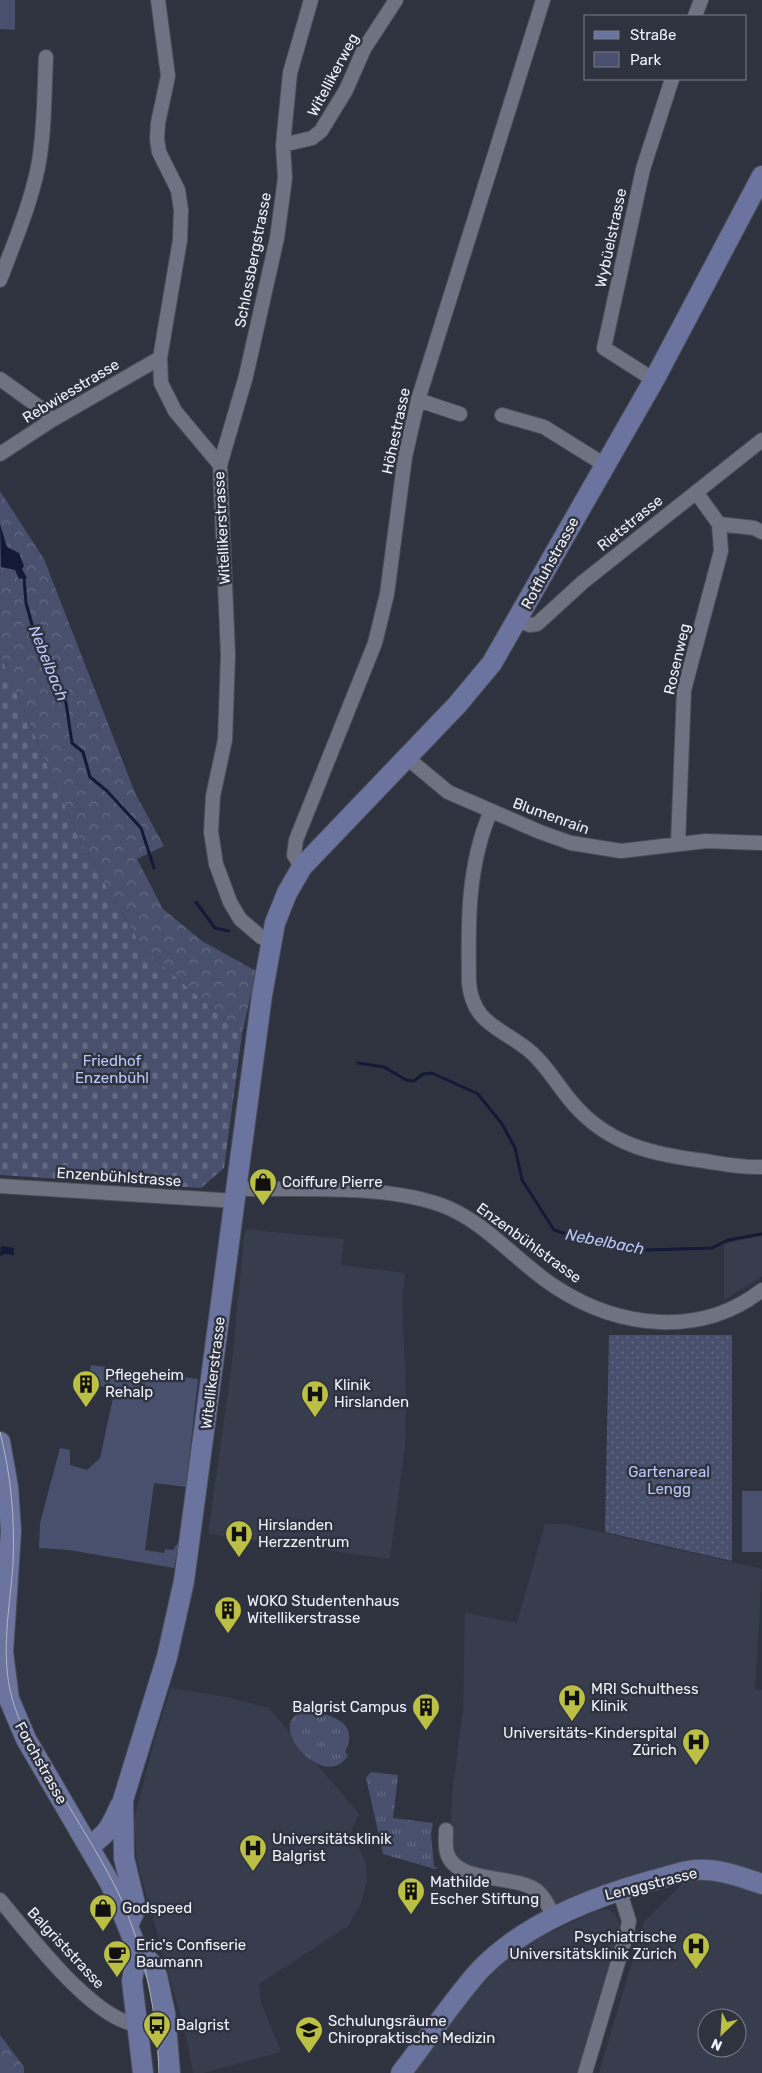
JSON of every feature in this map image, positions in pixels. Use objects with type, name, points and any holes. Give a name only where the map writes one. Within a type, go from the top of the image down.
[{"type":"main road","name":"Rotfluhstrasse","points":[[280,909],[302,868],[478,681],[518,620],[654,380],[762,176]]},
{"type":"main road","name":"Witellikerstrasse","points":[[93,1852],[110,1828],[123,1800],[167,1657],[184,1581],[270,940],[280,909]]},
{"type":"main road","name":"Forchstrasse","points":[[0,1442],[8,1487],[11,1531],[3,1644],[3,1682],[22,1731],[93,1852],[128,1923],[137,1949],[151,1964],[158,1979],[166,2019],[170,2073]]},
{"type":"main road","name":"Witellikerstrasse","points":[[123,1800],[125,1867],[136,1908],[128,1923]]},
{"type":"main road","points":[[93,1852],[123,1840]]},
{"type":"main road","name":"Lenggstrasse","points":[[401,2073],[460,1993],[482,1969],[518,1940],[555,1918],[619,1890],[695,1870],[730,1874],[762,1884]]},
{"type":"main road","name":"Forchstrasse","points":[[137,1949],[132,1981],[139,2025],[143,2073]]},
{"type":"street","name":"Witellikerstrasse","points":[[158,0],[168,76],[158,123],[157,138],[159,152],[178,190],[181,210],[180,240],[160,358],[161,383],[175,411],[220,465],[228,655],[225,740],[213,796],[211,832],[216,864],[230,902],[240,919],[261,937],[270,940]]},
{"type":"street","name":"Schlossbergstrasse","points":[[220,465],[246,376],[277,238],[285,178],[283,145],[290,73],[311,0]]},
{"type":"street","name":"Witellikerweg","points":[[283,145],[312,138],[321,131],[346,90],[364,49],[396,0]]},
{"type":"street","name":"Höhestrasse","points":[[302,868],[294,855],[296,840],[375,642],[387,594],[405,457],[418,400],[543,0]]},
{"type":"street","points":[[694,15],[700,0]]},
{"type":"street","points":[[0,280],[20,226],[38,167],[43,125],[46,57]]},
{"type":"street","name":"Wybüelstrasse","points":[[654,380],[604,348],[643,170],[672,80]]},
{"type":"street","name":"Rebwiesstrasse","points":[[0,454],[52,420],[160,358]]},
{"type":"street","points":[[0,379],[39,407],[52,420]]},
{"type":"street","points":[[418,400],[460,414]]},
{"type":"street","points":[[502,415],[544,427],[605,465]]},
{"type":"street","name":"Rietstrasse","points":[[518,620],[530,625],[537,624],[583,582],[762,440]]},
{"type":"street","name":"Rosenweg","points":[[678,844],[684,690],[722,551],[719,524],[696,492]]},
{"type":"street","points":[[719,524],[754,528],[762,532]]},
{"type":"street","name":"Blumenrain","points":[[406,757],[442,788],[548,835],[586,847],[628,851],[706,841],[762,843]]},
{"type":"street","points":[[491,811],[480,841],[469,904],[469,983],[470,996],[477,1011],[491,1026],[532,1053],[578,1109],[598,1128],[621,1142],[662,1155],[762,1167]]},
{"type":"street","name":"Enzenbühlstrasse","points":[[0,1186],[237,1195],[372,1192],[415,1198],[439,1204],[470,1219],[556,1288],[592,1307],[632,1320],[668,1323],[696,1319],[747,1302],[762,1290]]},
{"type":"street","points":[[446,1830],[447,1853],[454,1865],[468,1873],[531,1887],[541,1894],[555,1918]]},
{"type":"street","points":[[585,2073],[627,1932],[629,1921],[619,1890]]},
{"type":"street","name":"Balgriststrasse","points":[[0,1900],[71,1981],[92,2001],[116,2018],[139,2025]]},
{"type":"shaded area","points":[[0,524],[7,547],[19,553],[24,566],[22,569],[27,578],[19,579],[15,570],[1,567]]},
{"type":"shaded area","name":"Klinik Hirslanden","points":[[245,1229],[344,1239],[341,1265],[405,1273],[402,1303],[406,1391],[405,1445],[390,1559],[208,1534],[231,1371]]},
{"type":"shaded area","points":[[762,1235],[762,1276],[724,1300],[724,1246]]},
{"type":"shaded area","points":[[1,1246],[14,1248],[14,1255],[5,1254],[0,1256]]},
{"type":"shaded area","points":[[545,1524],[565,1524],[762,1569],[755,1690],[762,1690],[762,1876],[732,1868],[554,1910],[545,1893],[464,1866],[456,1859],[450,1844],[452,1795],[463,1710],[465,1613],[517,1623]]},
{"type":"shaded area","name":"Universitätsklinik Balgrist","points":[[171,1688],[226,1697],[269,1708],[359,1814],[351,1831],[366,1863],[367,1881],[361,1903],[348,1926],[259,1984],[261,2002],[281,2052],[203,2073],[193,2073],[186,2036],[137,1861],[134,1820],[154,1742]]},
{"type":"shaded area","name":"Psychiatrische Universitätsklinik Zürich","points":[[709,1878],[762,1893],[762,2073],[599,2073],[644,1922],[686,1880]]},
{"type":"shaded area","points":[[608,1909],[615,1914],[620,1925],[577,2073],[413,2073],[467,2001],[501,1965],[535,1940],[598,1910]]},
{"type":"green space","points":[[0,0],[15,0],[15,30],[0,29]]},
{"type":"green space","points":[[0,491],[44,559],[135,793],[164,846],[137,859],[163,909],[202,941],[256,971],[242,1034],[143,949],[80,841],[0,655]]},
{"type":"green space","name":"Friedhof Enzenbühl","points":[[0,655],[80,841],[143,949],[242,1034],[224,1168],[201,1188],[0,1175]]},
{"type":"green space","name":"Gartenareal Lengg","points":[[609,1335],[732,1335],[732,1561],[605,1532]]},
{"type":"green space","points":[[91,1365],[198,1379],[186,1487],[154,1483],[145,1550],[164,1553],[165,1549],[173,1550],[179,1541],[174,1568],[69,1550],[39,1548],[40,1523],[60,1448],[70,1450],[70,1465],[87,1470],[100,1458],[115,1389],[88,1384]]},
{"type":"green space","points":[[742,1491],[762,1491],[762,1552],[742,1552]]},
{"type":"green space","points":[[306,1711],[332,1717],[345,1726],[349,1733],[349,1741],[345,1752],[348,1755],[338,1765],[326,1766],[313,1761],[301,1751],[293,1739],[290,1727],[293,1717]]},
{"type":"green space","points":[[371,1772],[398,1775],[393,1818],[433,1823],[431,1833],[434,1867],[438,1867],[435,1869],[383,1854],[366,1778]]},
{"type":"green space","points":[[0,2035],[24,2067],[24,2073],[0,2073]]},
{"type":"waterway","name":"Nebelbach","points":[[24,578],[26,603],[34,632],[66,703],[72,743],[83,752],[90,777],[107,791],[141,828],[154,868]]},
{"type":"waterway","name":"Nebelbach","points":[[196,902],[215,928],[229,931]]},
{"type":"waterway","name":"Nebelbach","points":[[358,1063],[384,1067],[406,1080],[414,1081],[423,1074],[432,1073],[478,1094],[502,1124],[515,1148],[522,1180],[554,1230],[586,1240],[646,1250],[712,1248],[728,1240],[762,1234]]},
{"type":"tram line","points":[[0,1432],[7,1464],[13,1514],[13,1563],[6,1648],[8,1681],[12,1698],[30,1741],[117,1890],[135,1934],[152,2002],[159,2073]]},
{"type":"place","name":"Coiffure Pierre","points":[[263,1206]]},
{"type":"place","name":"Pflegeheim Rehalp","points":[[86,1408]]},
{"type":"place","name":"Klinik Hirslanden","points":[[315,1418]]},
{"type":"place","name":"Hirslanden Herzzentrum","points":[[239,1558]]},
{"type":"place","name":"WOKO Studentenhaus Witellikerstrasse","points":[[228,1634]]},
{"type":"place","name":"MRI Schulthess Klinik","points":[[572,1722]]},
{"type":"place","name":"Balgrist Campus","points":[[426,1731]]},
{"type":"place","name":"Universitäts-Kinderspital Zürich","points":[[696,1766]]},
{"type":"place","name":"Universitätsklinik Balgrist","points":[[253,1872]]},
{"type":"place","name":"Mathilde Escher Stiftung","points":[[411,1915]]},
{"type":"place","name":"Godspeed","points":[[103,1932]]},
{"type":"place","name":"Psychiatrische Universitätsklinik Zürich","points":[[696,1970]]},
{"type":"place","name":"Eric's Confiserie Baumann","points":[[117,1978]]},
{"type":"place","name":"Balgrist","points":[[157,2049]]},
{"type":"place","name":"Schulungsräume Chiropraktische Medizin","points":[[309,2054]]}]
